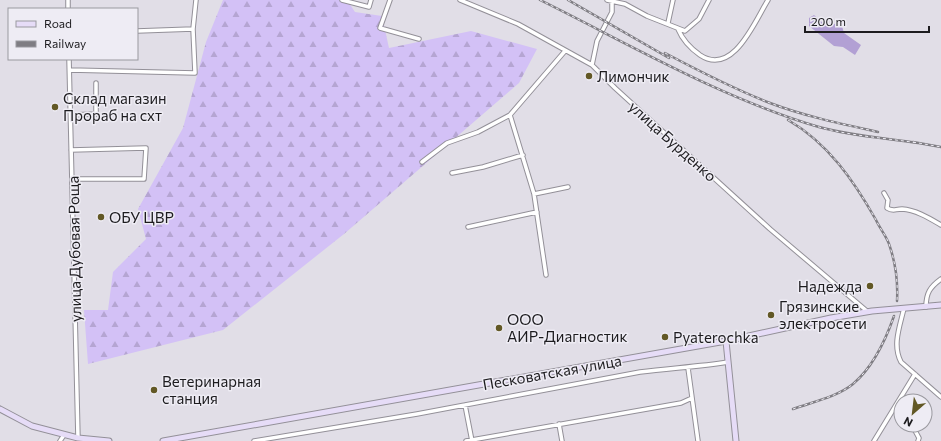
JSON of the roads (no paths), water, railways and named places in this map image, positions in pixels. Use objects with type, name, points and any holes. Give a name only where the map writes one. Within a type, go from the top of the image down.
[{"type":"main road","name":"Песковатская улица","points":[[163,441],[726,341],[868,312],[941,305]]},
{"type":"main road","points":[[726,341],[736,441]]},
{"type":"main road","points":[[0,409],[32,426],[78,438],[109,441]]},
{"type":"street","points":[[70,70],[195,73],[193,29],[196,0]]},
{"type":"street","points":[[342,0],[369,7],[371,0]]},
{"type":"street","points":[[390,0],[380,28],[419,40]]},
{"type":"street","name":"улица Бурденко","points":[[460,0],[518,24],[592,65],[615,88],[770,230],[868,312]]},
{"type":"street","points":[[607,0],[625,4],[648,16],[668,23],[678,29],[685,30],[699,19],[709,0]]},
{"type":"street","points":[[668,23],[673,0]]},
{"type":"street","points":[[678,29],[682,39],[702,56],[711,60],[721,58],[732,54],[741,46],[768,0]]},
{"type":"street","points":[[592,65],[597,41],[612,12],[612,1]]},
{"type":"street","points":[[138,31],[193,29]]},
{"type":"street","points":[[422,162],[447,143],[478,132],[510,115],[565,51]]},
{"type":"street","name":"улица Дубовая Роща","points":[[69,60],[78,438]]},
{"type":"street","points":[[71,116],[96,114],[96,83]]},
{"type":"street","points":[[510,115],[534,194],[546,275]]},
{"type":"street","points":[[71,150],[146,148],[144,180],[72,179]]},
{"type":"street","points":[[452,173],[483,167],[523,155]]},
{"type":"street","points":[[534,194],[568,187]]},
{"type":"street","points":[[884,193],[888,200],[886,208],[891,211],[902,209],[923,215],[941,225]]},
{"type":"street","points":[[468,227],[537,212]]},
{"type":"street","points":[[926,307],[926,298],[930,288],[941,279]]},
{"type":"street","points":[[904,308],[896,348],[901,362],[941,397]]},
{"type":"street","points":[[254,441],[268,440],[465,405],[640,372],[672,367],[688,368],[728,362]]},
{"type":"street","points":[[688,368],[698,441]]},
{"type":"street","points":[[903,393],[915,374]]},
{"type":"street","points":[[466,441],[681,403],[692,398]]},
{"type":"street","points":[[465,405],[472,440]]},
{"type":"street","points":[[874,441],[893,409]]},
{"type":"street","points":[[559,424],[562,441]]},
{"type":"street","points":[[60,441],[64,435]]},
{"type":"railway","points":[[540,0],[677,70],[783,115],[843,133],[918,143]]},
{"type":"railway","points":[[568,0],[669,58]]},
{"type":"railway","points":[[665,53],[730,86],[783,108],[837,123],[878,132]]},
{"type":"railway","points":[[788,120],[802,129],[828,151],[849,177],[868,205],[886,237],[894,260],[897,301]]},
{"type":"railway","points":[[913,142],[941,147]]},
{"type":"railway","points":[[793,409],[832,396],[847,389],[853,384],[866,370],[878,353],[894,316]]},
{"type":"place","name":"Лимончик","points":[[589,76]]},
{"type":"place","name":"Склад магазин Прораб на схт","points":[[55,107]]},
{"type":"place","name":"ОБУ ЦВР","points":[[101,217]]},
{"type":"place","name":"Надежда","points":[[870,286]]},
{"type":"place","name":"Грязинские электросети","points":[[771,315]]},
{"type":"place","name":"ООО АИР-Диагностик","points":[[499,328]]},
{"type":"place","name":"Pyaterochka","points":[[665,337]]},
{"type":"place","name":"Ветеринарная станция","points":[[154,390]]}]
